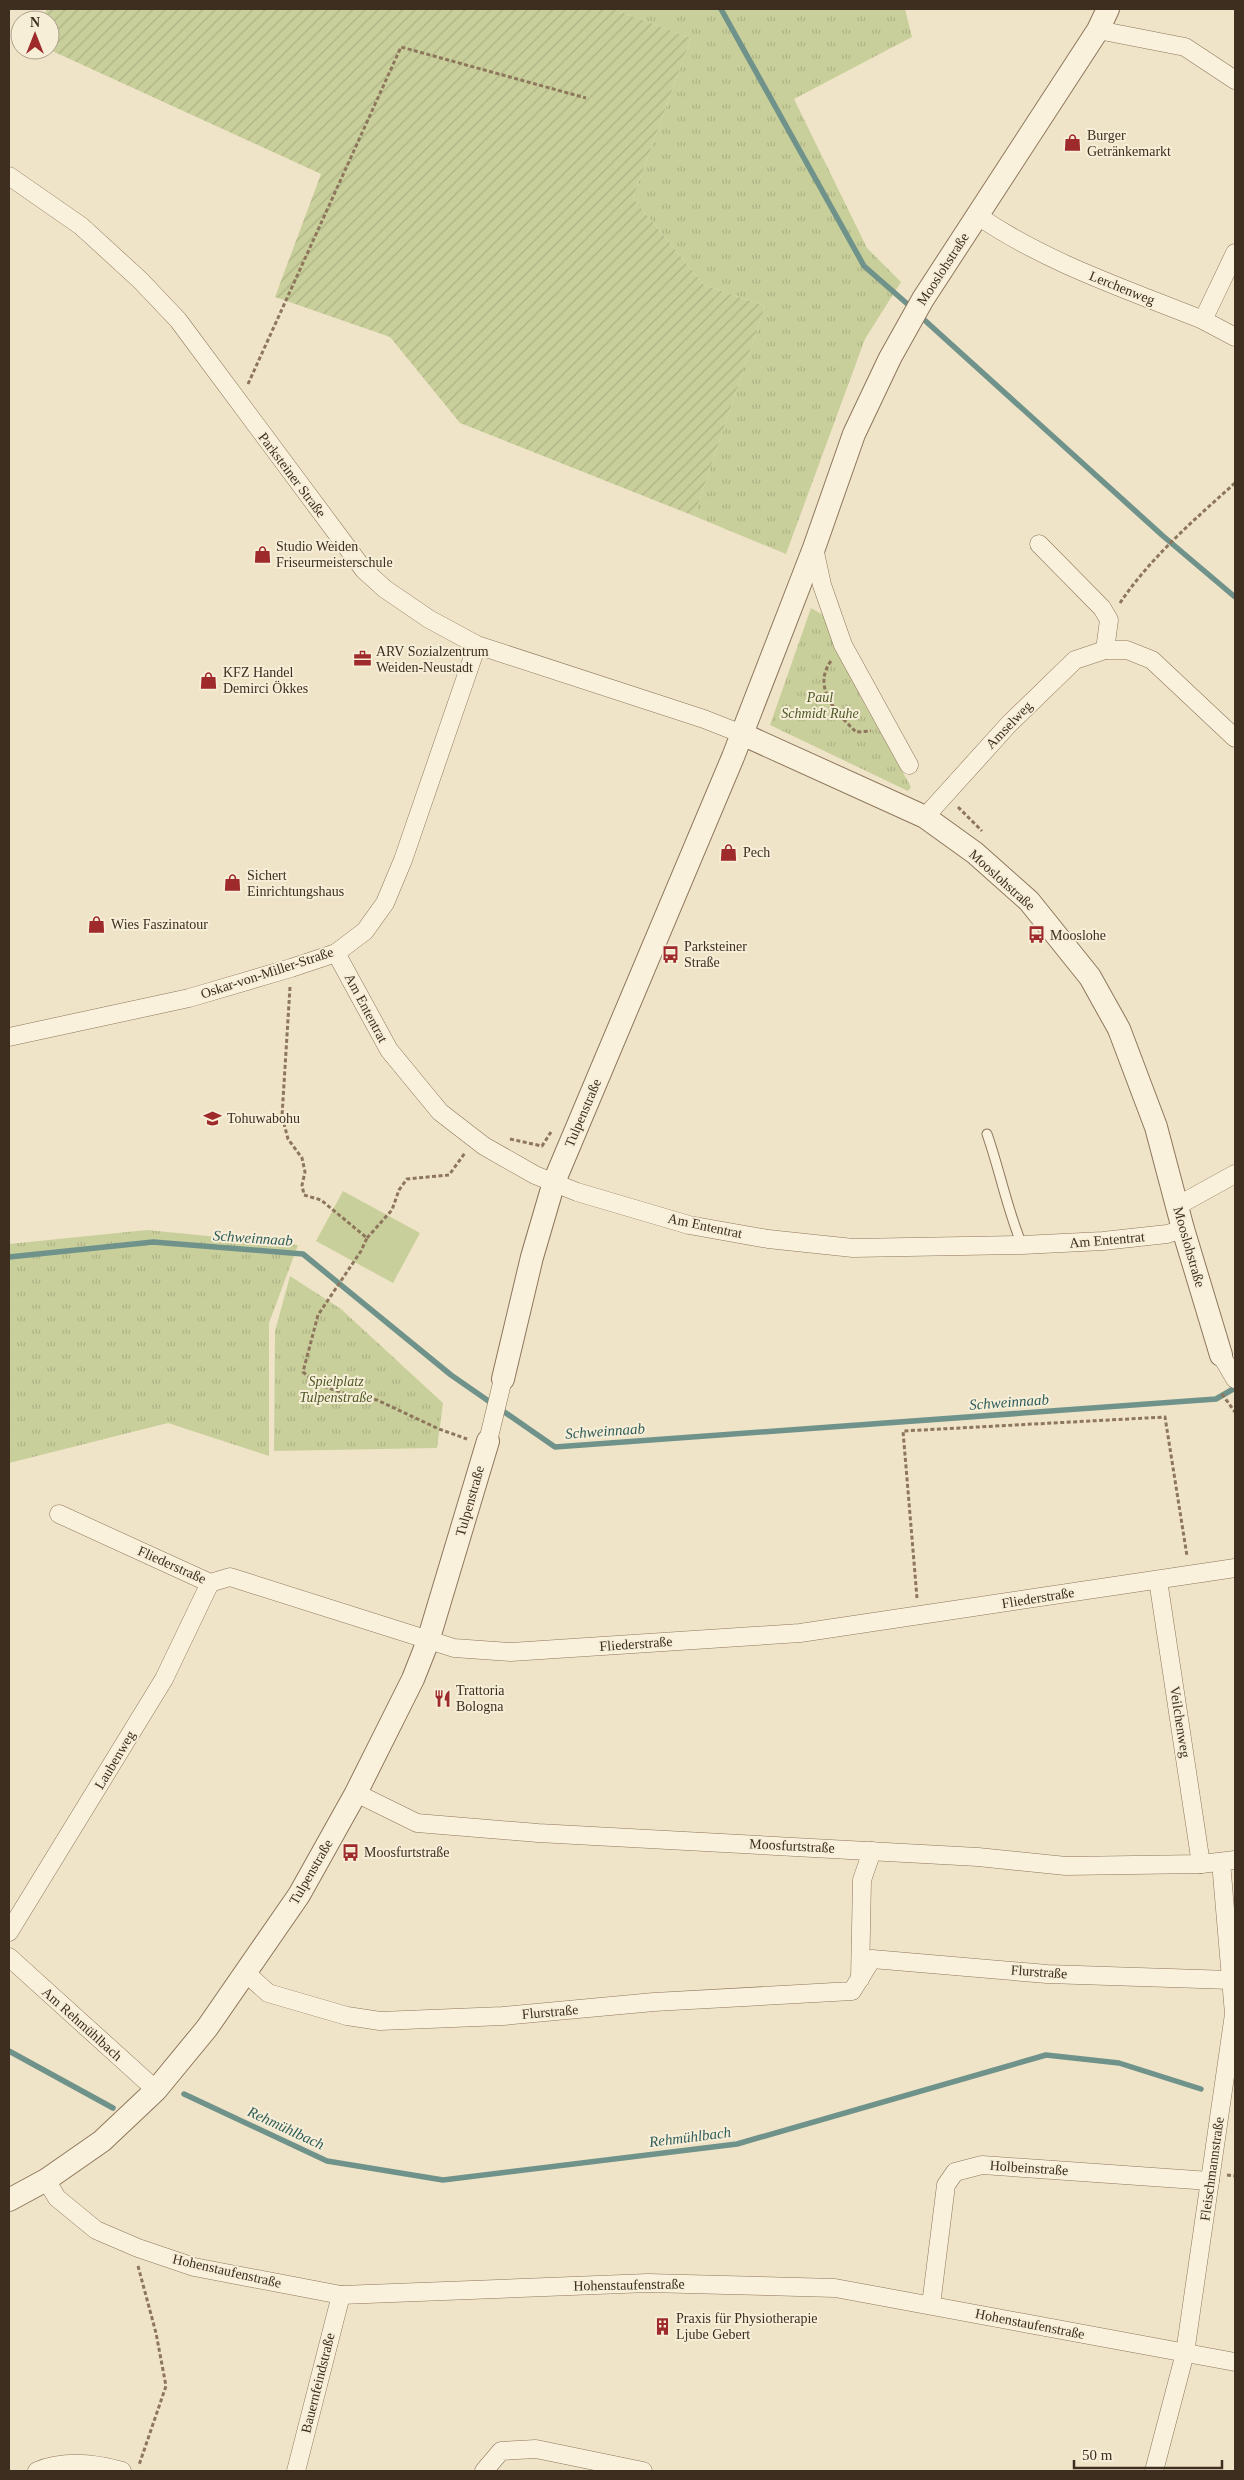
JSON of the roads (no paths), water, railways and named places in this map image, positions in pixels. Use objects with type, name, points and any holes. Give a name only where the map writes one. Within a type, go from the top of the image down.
[{"type":"street","name":"Mooslohstraße","points":[[1108,9],[1098,30],[923,299],[909,324],[854,434],[814,548],[742,734],[925,817],[975,853],[1029,901],[1090,977],[1119,1029],[1153,1118],[1183,1230],[1221,1355],[1235,1379]]},
{"type":"street","points":[[1098,30],[1185,47],[1235,80]]},
{"type":"street","name":"Parksteiner Straße","points":[[9,176],[81,226],[140,280],[178,320],[364,570],[385,589],[429,619],[477,645],[704,719],[742,734]]},
{"type":"street","name":"Lerchenweg","points":[[978,216],[1003,233],[1092,277],[1203,320],[1235,337]]},
{"type":"street","points":[[1203,320],[1235,253]]},
{"type":"street","points":[[1039,544],[1102,608],[1109,620],[1105,650]]},
{"type":"street","points":[[814,548],[822,585],[843,645],[909,766]]},
{"type":"street","name":"Oskar-von-Miller-Straße","points":[[9,1037],[189,998],[291,968],[336,953],[365,932],[385,903],[403,860],[477,645]]},
{"type":"street","name":"Amselweg","points":[[925,817],[1009,724],[1075,660],[1105,650],[1126,650],[1152,660],[1235,738]]},
{"type":"street","name":"Tulpenstraße","points":[[9,2200],[46,2180],[102,2141],[156,2090],[207,2028],[246,1973],[298,1895],[356,1794],[413,1679],[428,1641],[487,1444],[532,1257],[554,1182],[742,734]]},
{"type":"street","name":"Am Ententrat","points":[[336,953],[389,1050],[440,1112],[476,1140],[535,1175],[577,1192],[689,1225],[768,1239],[854,1248],[1022,1246],[1102,1241],[1167,1234],[1183,1230]]},
{"type":"street","points":[[1177,1206],[1235,1174]]},
{"type":"street","name":"Fliederstraße","points":[[59,1514],[210,1583],[230,1578],[454,1648],[511,1652],[800,1633],[1235,1568]]},
{"type":"street","name":"Veilchenweg","points":[[1158,1580],[1201,1864]]},
{"type":"street","name":"Laubenweg","points":[[9,1932],[164,1679],[210,1583]]},
{"type":"street","name":"Moosfurtstraße","points":[[356,1794],[417,1823],[538,1833],[978,1857],[1066,1866],[1201,1864],[1228,1861]]},
{"type":"street","points":[[860,1981],[862,1880],[872,1851]]},
{"type":"street","name":"Fleischmannstraße","points":[[1154,2471],[1185,2353],[1234,2015],[1231,1980],[1228,1861]]},
{"type":"street","name":"Am Rehmühlbach","points":[[9,1958],[156,2090]]},
{"type":"street","name":"Flurstraße","points":[[246,1973],[268,1993],[347,2016],[380,2021],[503,2016],[654,2002],[852,1992],[872,1960],[1047,1974],[1231,1980]]},
{"type":"street","name":"Holbeinstraße","points":[[931,2305],[946,2185],[955,2172],[982,2165],[1210,2181]]},
{"type":"street","name":"Hohenstaufenstraße","points":[[46,2180],[58,2198],[96,2230],[138,2248],[194,2267],[341,2295],[648,2283],[835,2288],[1235,2362]]},
{"type":"street","name":"Bauernfeindstraße","points":[[296,2471],[341,2295]]},
{"type":"street","points":[[484,2471],[500,2451],[536,2449],[643,2471]]},
{"type":"street","points":[[37,2471],[46,2467],[76,2463],[122,2471]]},
{"type":"lane","points":[[987,1134],[997,1163],[1011,1219],[1022,1246]]},
{"type":"waterway","points":[[721,9],[864,266],[912,308]]},
{"type":"waterway","points":[[920,316],[1163,536],[1235,597]]},
{"type":"waterway","name":"Schweinnaab","points":[[9,1257],[153,1242],[303,1254],[451,1375],[555,1447],[1216,1399],[1235,1388]]},
{"type":"waterway","name":"Rehmühlbach","points":[[9,2051],[113,2108]]},
{"type":"waterway","name":"Rehmühlbach","points":[[184,2094],[327,2161],[443,2180],[737,2144],[1046,2055],[1119,2063],[1201,2089]]},
{"type":"place","name":"Burger Getränkemarkt","points":[[1073,143]]},
{"type":"place","name":"Studio Weiden Friseurmeisterschule","points":[[262,554]]},
{"type":"place","name":"ARV Sozialzentrum Weiden-Neustadt","points":[[362,659]]},
{"type":"place","name":"KFZ Handel Demirci Ökkes","points":[[209,680]]},
{"type":"place","name":"Pech","points":[[729,852]]},
{"type":"place","name":"Sichert Einrichtungshaus","points":[[233,883]]},
{"type":"place","name":"Wies Faszinatour","points":[[97,924]]},
{"type":"place","name":"Mooslohe","points":[[1036,935]]},
{"type":"place","name":"Parksteiner Straße","points":[[670,954]]},
{"type":"place","name":"Tohuwabohu","points":[[213,1118]]},
{"type":"place","name":"Trattoria Bologna","points":[[442,1698]]},
{"type":"place","name":"Moosfurtstraße","points":[[350,1852]]},
{"type":"place","name":"Praxis für Physiotherapie Ljube Gebert","points":[[662,2326]]},
{"type":"park label","name":"Paul Schmidt Ruhe","points":[[820,706]]},
{"type":"park label","name":"Spielplatz Tulpenstraße","points":[[336,1389]]}]
